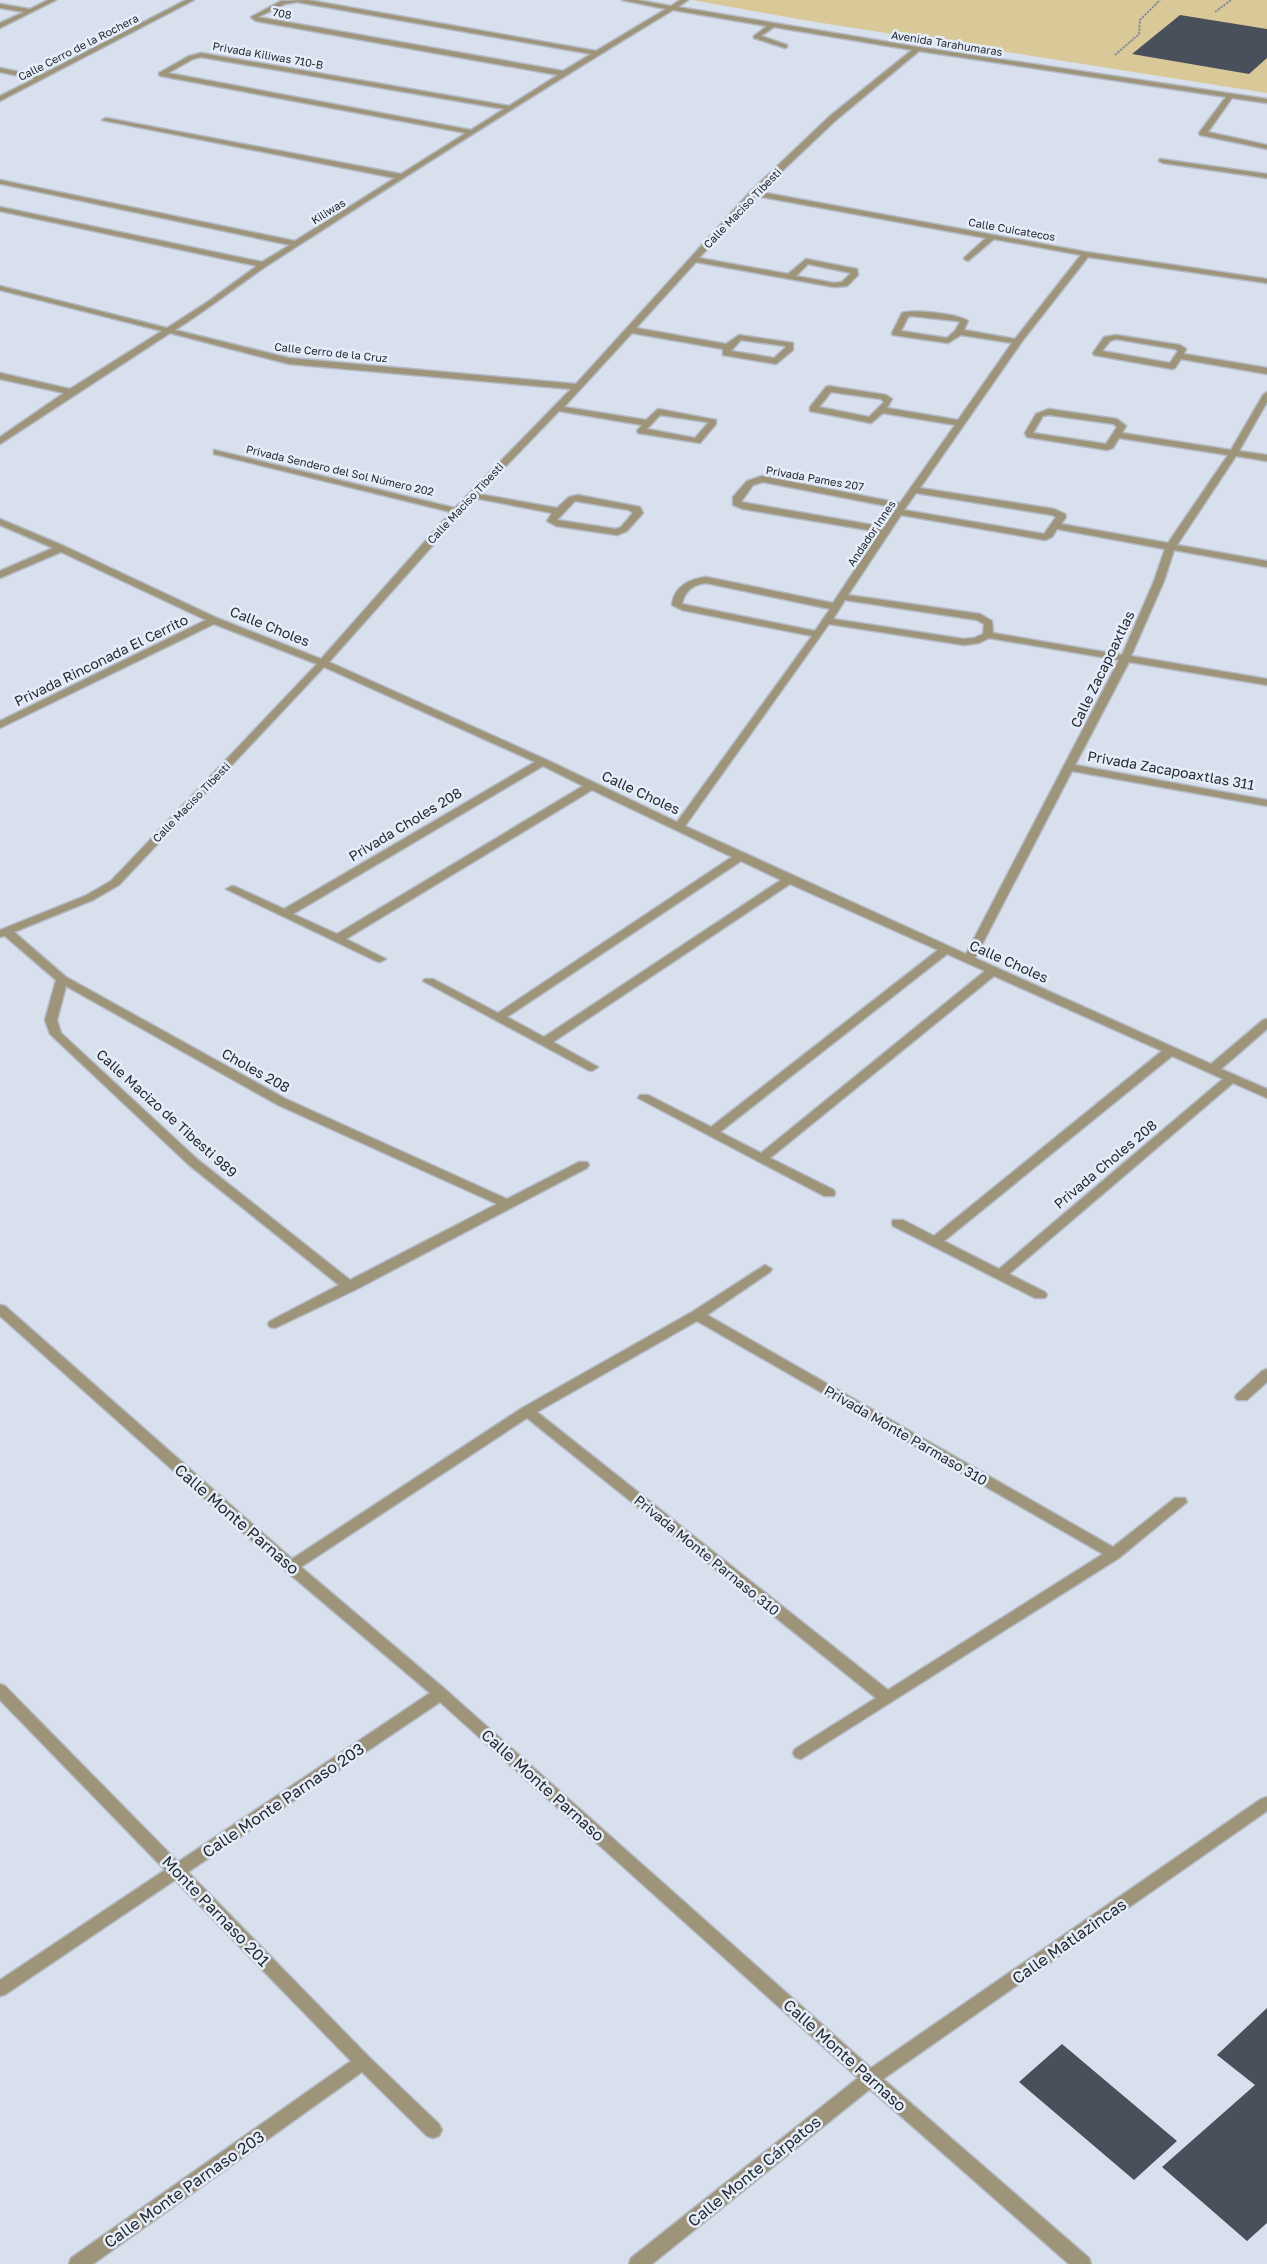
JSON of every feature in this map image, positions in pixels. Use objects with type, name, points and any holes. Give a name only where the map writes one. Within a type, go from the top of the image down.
[{"type":"street","points":[[0,26],[53,0]]},
{"type":"street","name":"Calle Cerro de la Rochera","points":[[0,99],[191,0]]},
{"type":"street","name":"708","points":[[566,74],[256,19],[254,17],[283,2],[297,0],[597,53]]},
{"type":"street","name":"Avenida Tarahumaras","points":[[625,0],[918,49],[1267,101]]},
{"type":"street","name":"Kiliwas","points":[[0,441],[71,392],[169,332],[263,265],[597,53],[685,0]]},
{"type":"street","points":[[0,6],[30,12]]},
{"type":"street","points":[[772,25],[756,37],[785,46]]},
{"type":"street","name":"Calle Maciso Tibesti","points":[[3,933],[89,898],[115,882],[323,663],[457,510],[578,387],[754,193],[832,118],[918,49]]},
{"type":"street","name":"Privada Kiliwas 710-B","points":[[473,132],[161,74],[191,57],[202,56],[511,108]]},
{"type":"street","points":[[0,70],[40,78]]},
{"type":"street","points":[[1230,96],[1203,133],[1267,147]]},
{"type":"street","points":[[106,120],[403,177]]},
{"type":"street","points":[[1163,161],[1267,176]]},
{"type":"street","points":[[1,183],[16,175]]},
{"type":"street","points":[[1,183],[298,244]]},
{"type":"street","name":"Calle Cuicatecos","points":[[754,193],[1086,254],[1267,281]]},
{"type":"street","points":[[0,209],[263,265]]},
{"type":"street","points":[[968,259],[992,236]]},
{"type":"street","name":"Andador Innes","points":[[679,827],[818,634],[886,530],[960,423],[1018,342],[1086,254]]},
{"type":"street","points":[[692,260],[840,285],[844,284],[855,273],[854,271],[806,261],[790,276]]},
{"type":"street","name":"Calle Cerro de la Cruz","points":[[0,288],[288,361],[578,387]]},
{"type":"street","points":[[959,332],[964,321],[916,313],[905,315],[896,333],[948,341],[959,332],[1018,342]]},
{"type":"street","points":[[631,330],[728,347]]},
{"type":"street","points":[[739,337],[790,345],[790,348],[776,361],[729,354],[726,352],[728,347],[739,337]]},
{"type":"street","points":[[1116,337],[1177,346],[1182,348],[1178,356],[1172,366],[1097,354],[1107,339],[1116,337]]},
{"type":"street","points":[[1178,356],[1267,371]]},
{"type":"street","points":[[0,376],[71,392]]},
{"type":"street","points":[[829,389],[883,397],[888,402],[882,410],[871,420],[812,409],[829,389]]},
{"type":"street","name":"Calle Zacapoaxtlas","points":[[970,959],[1125,659],[1159,581],[1170,548],[1234,452],[1267,395]]},
{"type":"street","points":[[556,408],[648,423]]},
{"type":"street","points":[[882,410],[960,423]]},
{"type":"street","points":[[658,412],[714,422],[697,441],[641,431],[648,423],[658,412]]},
{"type":"street","points":[[1049,412],[1117,422],[1122,426],[1117,435],[1107,447],[1035,437],[1029,433],[1040,414],[1049,412]]},
{"type":"street","points":[[1117,435],[1267,458]]},
{"type":"street","name":"Privada Sendero del Sol Número 202","points":[[217,452],[457,510]]},
{"type":"street","name":"Privada Pames 207","points":[[886,530],[743,506],[736,503],[736,499],[750,483],[762,479],[901,509]]},
{"type":"street","points":[[901,509],[1040,536],[1049,536],[1061,517],[1060,514],[1054,512],[915,490]]},
{"type":"street","points":[[472,495],[559,511]]},
{"type":"street","points":[[578,498],[630,507],[637,509],[638,512],[624,529],[611,533],[556,523],[552,518],[559,511],[572,499],[578,498]]},
{"type":"street","name":"Calle Choles","points":[[0,522],[61,548],[214,620],[323,663],[543,762],[740,857],[1267,1094]]},
{"type":"street","points":[[1055,526],[1267,564]]},
{"type":"street","points":[[0,576],[61,548]]},
{"type":"street","points":[[818,634],[684,608],[677,605],[677,601],[689,583],[696,580],[706,580],[836,607]]},
{"type":"street","points":[[842,597],[980,618],[989,623],[988,635]]},
{"type":"street","name":"Privada Rinconada El Cerrito","points":[[0,725],[214,620]]},
{"type":"street","points":[[826,621],[964,642],[976,641],[988,635],[1267,682]]},
{"type":"street","name":"Privada Choles 208","points":[[284,914],[543,762]]},
{"type":"street","name":"Privada Zacapoaxtlas 311","points":[[1069,767],[1267,803]]},
{"type":"street","points":[[339,938],[592,785]]},
{"type":"street","points":[[499,1017],[740,857]]},
{"type":"street","points":[[546,1042],[790,878]]},
{"type":"street","points":[[232,889],[339,938],[380,960]]},
{"type":"street","name":"Choles 208","points":[[3,933],[62,979],[282,1102],[508,1204]]},
{"type":"street","points":[[712,1133],[947,950]]},
{"type":"street","points":[[760,1159],[994,970]]},
{"type":"street","name":"Calle Macizo de Tibesti 989","points":[[62,979],[52,1020],[56,1034],[193,1162],[350,1287]]},
{"type":"street","points":[[429,981],[592,1067]]},
{"type":"street","points":[[1212,1070],[1267,1023]]},
{"type":"street","points":[[934,1242],[1170,1051]]},
{"type":"street","name":"Privada Choles 208","points":[[1000,1275],[1232,1078]]},
{"type":"street","points":[[644,1098],[760,1159],[829,1192]]},
{"type":"street","points":[[275,1324],[350,1287],[583,1165]]},
{"type":"street","points":[[898,1224],[1040,1295]]},
{"type":"street","points":[[291,1567],[527,1412],[697,1315],[765,1269]]},
{"type":"street","name":"Calle Monte Parnaso","points":[[0,1309],[291,1567],[442,1694],[870,2078],[1082,2264]]},
{"type":"street","name":"Privada Monte Parmaso 310","points":[[697,1315],[1114,1554]]},
{"type":"street","points":[[1242,1397],[1267,1374]]},
{"type":"street","name":"Privada Monte Parnaso 310","points":[[527,1412],[887,1698]]},
{"type":"street","points":[[802,1753],[1114,1554],[1180,1502]]},
{"type":"street","name":"Calle Monte Parnaso 203","points":[[0,1989],[442,1694]]},
{"type":"street","name":"Monte Parnaso 201","points":[[4,1699],[177,1871],[363,2062],[433,2130]]},
{"type":"street","name":"Calle Matlazincas","points":[[870,2078],[1267,1803]]},
{"type":"street","name":"Calle Monte Parnaso 203","points":[[78,2264],[363,2062]]},
{"type":"street","name":"Calle Monte Cárpatos","points":[[638,2264],[870,2078]]},
{"type":"path","points":[[1215,12],[1231,0]]},
{"type":"shaded area","points":[[692,0],[1267,0],[1267,93],[803,20]]},
{"type":"building","points":[[1180,15],[1267,29],[1267,58],[1249,74],[1132,54]]},
{"type":"building","points":[[1267,2008],[1267,2223],[1247,2241],[1162,2167],[1255,2085],[1217,2055]]},
{"type":"building","points":[[1062,2044],[1177,2141],[1134,2180],[1019,2082]]}]
